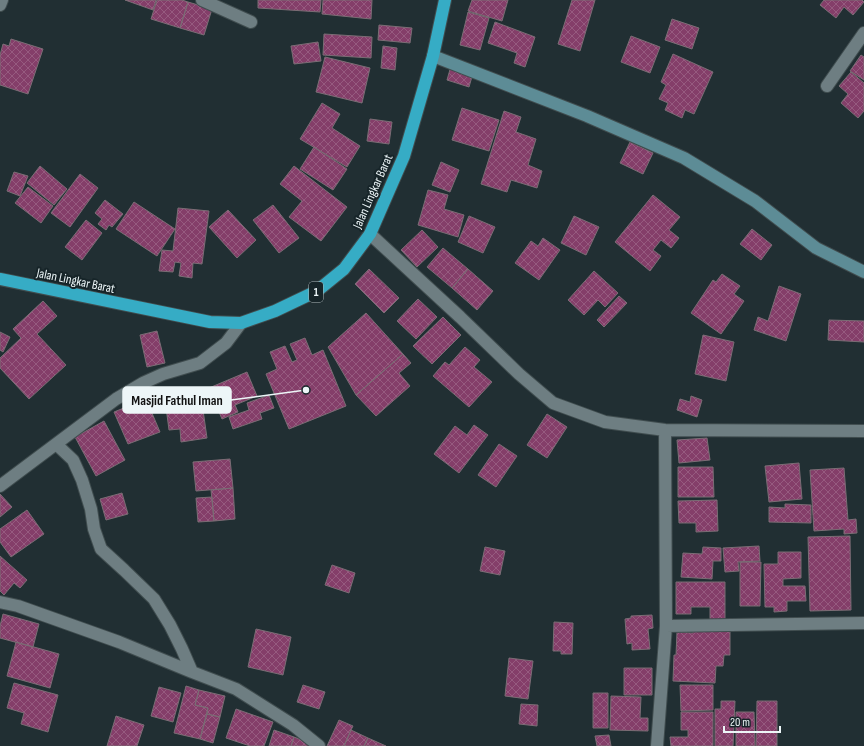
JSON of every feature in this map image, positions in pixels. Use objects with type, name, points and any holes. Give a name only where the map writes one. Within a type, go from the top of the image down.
[{"type":"highway","name":"Jalan Lingkar Barat","points":[[0,279],[210,322],[241,323],[275,311],[317,291],[344,269],[370,234],[404,156],[433,56],[445,0]]},
{"type":"street","points":[[0,5],[2,0]]},
{"type":"street","points":[[202,0],[251,22]]},
{"type":"street","points":[[828,86],[864,33]]},
{"type":"street","points":[[433,56],[587,116],[684,158],[755,201],[816,248],[864,272]]},
{"type":"street","points":[[370,234],[519,374],[553,403],[605,422],[665,430],[864,431]]},
{"type":"street","points":[[0,486],[116,399],[143,383],[163,374],[200,363],[226,343],[241,323]]},
{"type":"street","points":[[657,746],[666,626],[665,430]]},
{"type":"street","points":[[56,444],[73,460],[82,480],[91,509],[94,529],[101,550],[154,599],[170,625],[192,672]]},
{"type":"street","points":[[0,602],[18,606],[119,642],[236,689],[293,725],[319,746]]},
{"type":"street","points":[[666,626],[864,623]]},
{"type":"building","points":[[125,0],[156,0],[153,10]]},
{"type":"building","points":[[157,0],[182,0],[188,2],[180,28],[151,19]]},
{"type":"building","points":[[258,0],[321,0],[320,12],[258,8]]},
{"type":"building","points":[[323,0],[372,0],[371,19],[322,14]]},
{"type":"building","points":[[472,0],[508,0],[502,21],[468,11]]},
{"type":"building","points":[[572,0],[595,0],[580,51],[558,44]]},
{"type":"building","points":[[824,0],[862,0],[864,2],[853,15],[844,7],[836,18],[820,5]]},
{"type":"building","points":[[188,2],[212,9],[204,35],[180,28]]},
{"type":"building","points":[[468,12],[489,18],[480,50],[460,45]]},
{"type":"building","points":[[672,19],[699,28],[692,49],[665,40]]},
{"type":"building","points":[[495,22],[535,37],[525,67],[514,63],[517,53],[488,43]]},
{"type":"building","points":[[379,25],[412,28],[410,43],[378,40]]},
{"type":"building","points":[[324,34],[372,37],[371,58],[323,55]]},
{"type":"building","points":[[631,36],[660,47],[650,73],[621,62]]},
{"type":"building","points":[[11,39],[43,49],[28,94],[0,85],[0,55],[3,44],[9,46]]},
{"type":"building","points":[[318,42],[321,61],[294,64],[291,46]]},
{"type":"building","points":[[383,46],[397,48],[395,70],[381,68]]},
{"type":"building","points":[[673,54],[713,72],[694,114],[685,110],[682,118],[665,110],[668,103],[659,99],[666,85],[661,82]]},
{"type":"building","points":[[861,55],[864,57],[864,80],[850,71]]},
{"type":"building","points":[[325,57],[370,68],[362,103],[316,92]]},
{"type":"building","points":[[451,66],[473,73],[469,87],[447,80]]},
{"type":"building","points":[[851,72],[864,83],[864,111],[858,118],[841,103],[848,94],[839,86]]},
{"type":"building","points":[[322,103],[340,114],[332,128],[360,146],[347,167],[300,139]]},
{"type":"building","points":[[462,108],[499,120],[489,151],[452,140]]},
{"type":"building","points":[[504,111],[521,117],[516,132],[536,139],[528,165],[542,171],[537,188],[511,180],[507,192],[481,184]]},
{"type":"building","points":[[370,119],[392,122],[389,144],[367,141]]},
{"type":"building","points":[[630,142],[653,153],[643,174],[620,163]]},
{"type":"building","points":[[314,147],[347,169],[333,190],[300,169]]},
{"type":"building","points":[[441,162],[459,170],[450,192],[432,185]]},
{"type":"building","points":[[40,166],[67,189],[54,205],[27,183]]},
{"type":"building","points":[[294,166],[347,207],[321,241],[289,217],[302,201],[280,184]]},
{"type":"building","points":[[14,172],[28,176],[20,196],[7,191]]},
{"type":"building","points":[[80,174],[98,188],[70,227],[51,213]]},
{"type":"building","points":[[28,187],[53,206],[41,223],[15,203]]},
{"type":"building","points":[[428,190],[448,195],[444,209],[464,215],[458,237],[418,225]]},
{"type":"building","points":[[653,195],[680,217],[669,230],[679,238],[671,248],[661,240],[653,250],[661,256],[650,271],[615,242]]},
{"type":"building","points":[[105,200],[123,214],[112,227],[109,225],[106,230],[98,224],[102,219],[95,213]]},
{"type":"building","points":[[134,202],[175,229],[157,256],[116,229]]},
{"type":"building","points":[[273,205],[299,238],[279,253],[253,220]]},
{"type":"building","points":[[178,208],[209,211],[202,264],[193,263],[192,278],[179,276],[181,263],[175,262],[173,272],[159,271],[162,250],[173,251]]},
{"type":"building","points":[[228,210],[256,240],[237,258],[209,227]]},
{"type":"building","points":[[469,216],[495,227],[483,253],[458,242]]},
{"type":"building","points":[[574,216],[599,227],[586,255],[561,243]]},
{"type":"building","points":[[86,220],[102,233],[82,260],[65,247]]},
{"type":"building","points":[[752,229],[772,245],[761,260],[740,244]]},
{"type":"building","points":[[422,230],[438,247],[417,267],[401,250]]},
{"type":"building","points":[[543,238],[560,250],[539,280],[515,263],[531,241],[538,246]]},
{"type":"building","points":[[443,248],[468,269],[452,288],[427,267]]},
{"type":"building","points":[[369,269],[399,298],[384,313],[355,284]]},
{"type":"building","points":[[468,269],[493,291],[477,310],[452,288]]},
{"type":"building","points":[[594,271],[618,293],[605,307],[598,300],[584,315],[568,300]]},
{"type":"building","points":[[722,274],[740,286],[734,294],[744,301],[721,334],[691,313],[713,280],[716,282]]},
{"type":"building","points":[[779,286],[801,294],[786,341],[754,330],[758,317],[768,321]]},
{"type":"building","points":[[619,296],[627,303],[604,327],[597,320]]},
{"type":"building","points":[[418,299],[437,317],[416,339],[397,321]]},
{"type":"building","points":[[43,301],[57,316],[37,334],[66,365],[29,399],[0,368],[0,358],[21,338],[13,329]]},
{"type":"building","points":[[366,313],[403,354],[356,395],[328,347]]},
{"type":"building","points":[[443,317],[461,335],[432,364],[413,346]]},
{"type":"building","points":[[829,320],[864,321],[864,342],[828,340]]},
{"type":"building","points":[[157,331],[165,363],[147,367],[140,335]]},
{"type":"building","points":[[0,332],[10,337],[3,352],[0,350]]},
{"type":"building","points":[[703,335],[734,342],[726,381],[695,374]]},
{"type":"building","points":[[305,338],[312,355],[323,350],[346,406],[289,429],[266,374],[277,369],[270,352],[285,346],[292,362],[297,360],[290,344]]},
{"type":"building","points":[[465,347],[480,360],[474,367],[492,382],[469,407],[433,376],[445,362],[449,365]]},
{"type":"building","points":[[403,354],[411,363],[399,373],[410,386],[376,416],[356,395]]},
{"type":"building","points":[[247,372],[257,396],[235,405],[238,412],[222,419],[209,388]]},
{"type":"building","points":[[188,389],[191,412],[203,410],[207,438],[181,442],[180,429],[169,430],[164,392]]},
{"type":"building","points":[[269,395],[274,408],[260,413],[262,419],[233,429],[229,417],[249,410],[247,403]]},
{"type":"building","points":[[691,396],[702,400],[697,417],[677,410],[680,399],[690,402]]},
{"type":"building","points":[[146,399],[160,432],[128,444],[114,412]]},
{"type":"building","points":[[547,414],[567,427],[547,458],[527,445]]},
{"type":"building","points":[[104,421],[125,460],[96,476],[75,437]]},
{"type":"building","points":[[474,425],[488,435],[459,473],[434,454],[455,426],[467,435]]},
{"type":"building","points":[[707,438],[710,460],[679,463],[677,440]]},
{"type":"building","points":[[499,444],[517,456],[496,487],[478,475]]},
{"type":"building","points":[[230,459],[233,488],[196,491],[193,462]]},
{"type":"building","points":[[799,463],[802,499],[769,502],[765,466]]},
{"type":"building","points":[[678,467],[713,467],[714,497],[678,497]]},
{"type":"building","points":[[844,468],[848,520],[856,519],[857,533],[844,534],[844,529],[814,531],[810,470]]},
{"type":"building","points":[[233,488],[235,519],[214,521],[211,490]]},
{"type":"building","points":[[122,493],[128,514],[106,520],[100,499]]},
{"type":"building","points":[[0,494],[12,507],[0,517]]},
{"type":"building","points":[[212,497],[214,521],[198,522],[196,498]]},
{"type":"building","points":[[717,500],[718,531],[696,532],[696,523],[679,523],[678,501]]},
{"type":"building","points":[[785,504],[811,505],[811,523],[769,522],[769,507],[785,508]]},
{"type":"building","points":[[27,510],[44,534],[11,557],[0,542],[0,529]]},
{"type":"building","points":[[850,536],[851,610],[810,611],[808,537]]},
{"type":"building","points":[[759,546],[760,561],[738,562],[739,571],[725,572],[723,548]]},
{"type":"building","points":[[485,547],[505,551],[500,575],[480,571]]},
{"type":"building","points":[[703,547],[721,548],[721,561],[713,561],[712,579],[681,577],[683,553],[702,554]]},
{"type":"building","points":[[778,552],[801,552],[801,578],[783,579],[783,586],[805,586],[806,601],[787,601],[787,611],[774,612],[774,607],[765,607],[764,564],[778,564]]},
{"type":"building","points":[[0,556],[27,580],[20,588],[14,583],[4,595],[0,591]]},
{"type":"building","points":[[740,562],[761,562],[760,606],[740,606]]},
{"type":"building","points":[[332,565],[355,573],[349,593],[325,585]]},
{"type":"building","points":[[676,582],[725,582],[725,620],[710,620],[710,607],[691,607],[691,614],[676,614]]},
{"type":"building","points":[[3,614],[39,624],[33,647],[0,638],[0,626]]},
{"type":"building","points":[[652,615],[653,628],[648,629],[650,649],[632,650],[632,643],[627,644],[625,619],[631,618],[631,616]]},
{"type":"building","points":[[554,622],[573,623],[572,654],[561,654],[561,651],[553,651]]},
{"type":"building","points":[[693,628],[730,629],[730,655],[724,655],[723,666],[716,666],[715,683],[673,681],[677,632],[693,633]]},
{"type":"building","points":[[256,629],[291,637],[283,675],[248,667]]},
{"type":"building","points":[[16,642],[59,654],[50,688],[7,676]]},
{"type":"building","points":[[509,658],[533,661],[528,699],[505,696]]},
{"type":"building","points":[[624,668],[652,668],[652,695],[624,695]]},
{"type":"building","points":[[14,683],[58,695],[48,732],[21,724],[24,713],[7,708]]},
{"type":"building","points":[[303,685],[325,692],[319,709],[297,702]]},
{"type":"building","points":[[680,685],[713,685],[713,710],[681,711]]},
{"type":"building","points":[[186,686],[199,690],[195,705],[208,708],[200,739],[174,733]]},
{"type":"building","points":[[159,687],[181,693],[173,722],[151,716]]},
{"type":"building","points":[[199,690],[225,696],[220,717],[207,714],[208,708],[195,705]]},
{"type":"building","points":[[593,693],[608,693],[608,728],[593,728]]},
{"type":"building","points":[[611,696],[641,697],[640,718],[648,718],[648,731],[610,730]]},
{"type":"building","points":[[721,701],[735,701],[733,746],[715,746],[715,709],[721,709]]},
{"type":"building","points":[[757,701],[777,701],[777,746],[756,746]]},
{"type":"building","points":[[521,704],[538,705],[537,726],[519,724]]},
{"type":"building","points":[[236,709],[273,722],[264,746],[250,746],[226,738]]},
{"type":"building","points":[[681,712],[713,712],[713,746],[671,746],[670,737],[688,737],[688,730],[681,730]]},
{"type":"building","points":[[736,712],[754,712],[755,746],[736,746]]},
{"type":"building","points":[[207,714],[220,717],[213,743],[200,739]]},
{"type":"building","points":[[116,716],[144,725],[137,746],[107,746]]},
{"type":"building","points":[[339,720],[353,726],[344,746],[327,746]]},
{"type":"building","points":[[274,730],[294,737],[291,746],[269,746]]},
{"type":"building","points":[[351,730],[368,738],[364,746],[344,746]]},
{"type":"building","points":[[609,735],[611,746],[597,746],[595,736]]},
{"type":"building","points":[[294,737],[317,746],[291,746]]},
{"type":"building","points":[[368,738],[386,746],[364,746]]},
{"type":"place","name":"Masjid Fathul Iman","points":[[306,390]]}]
